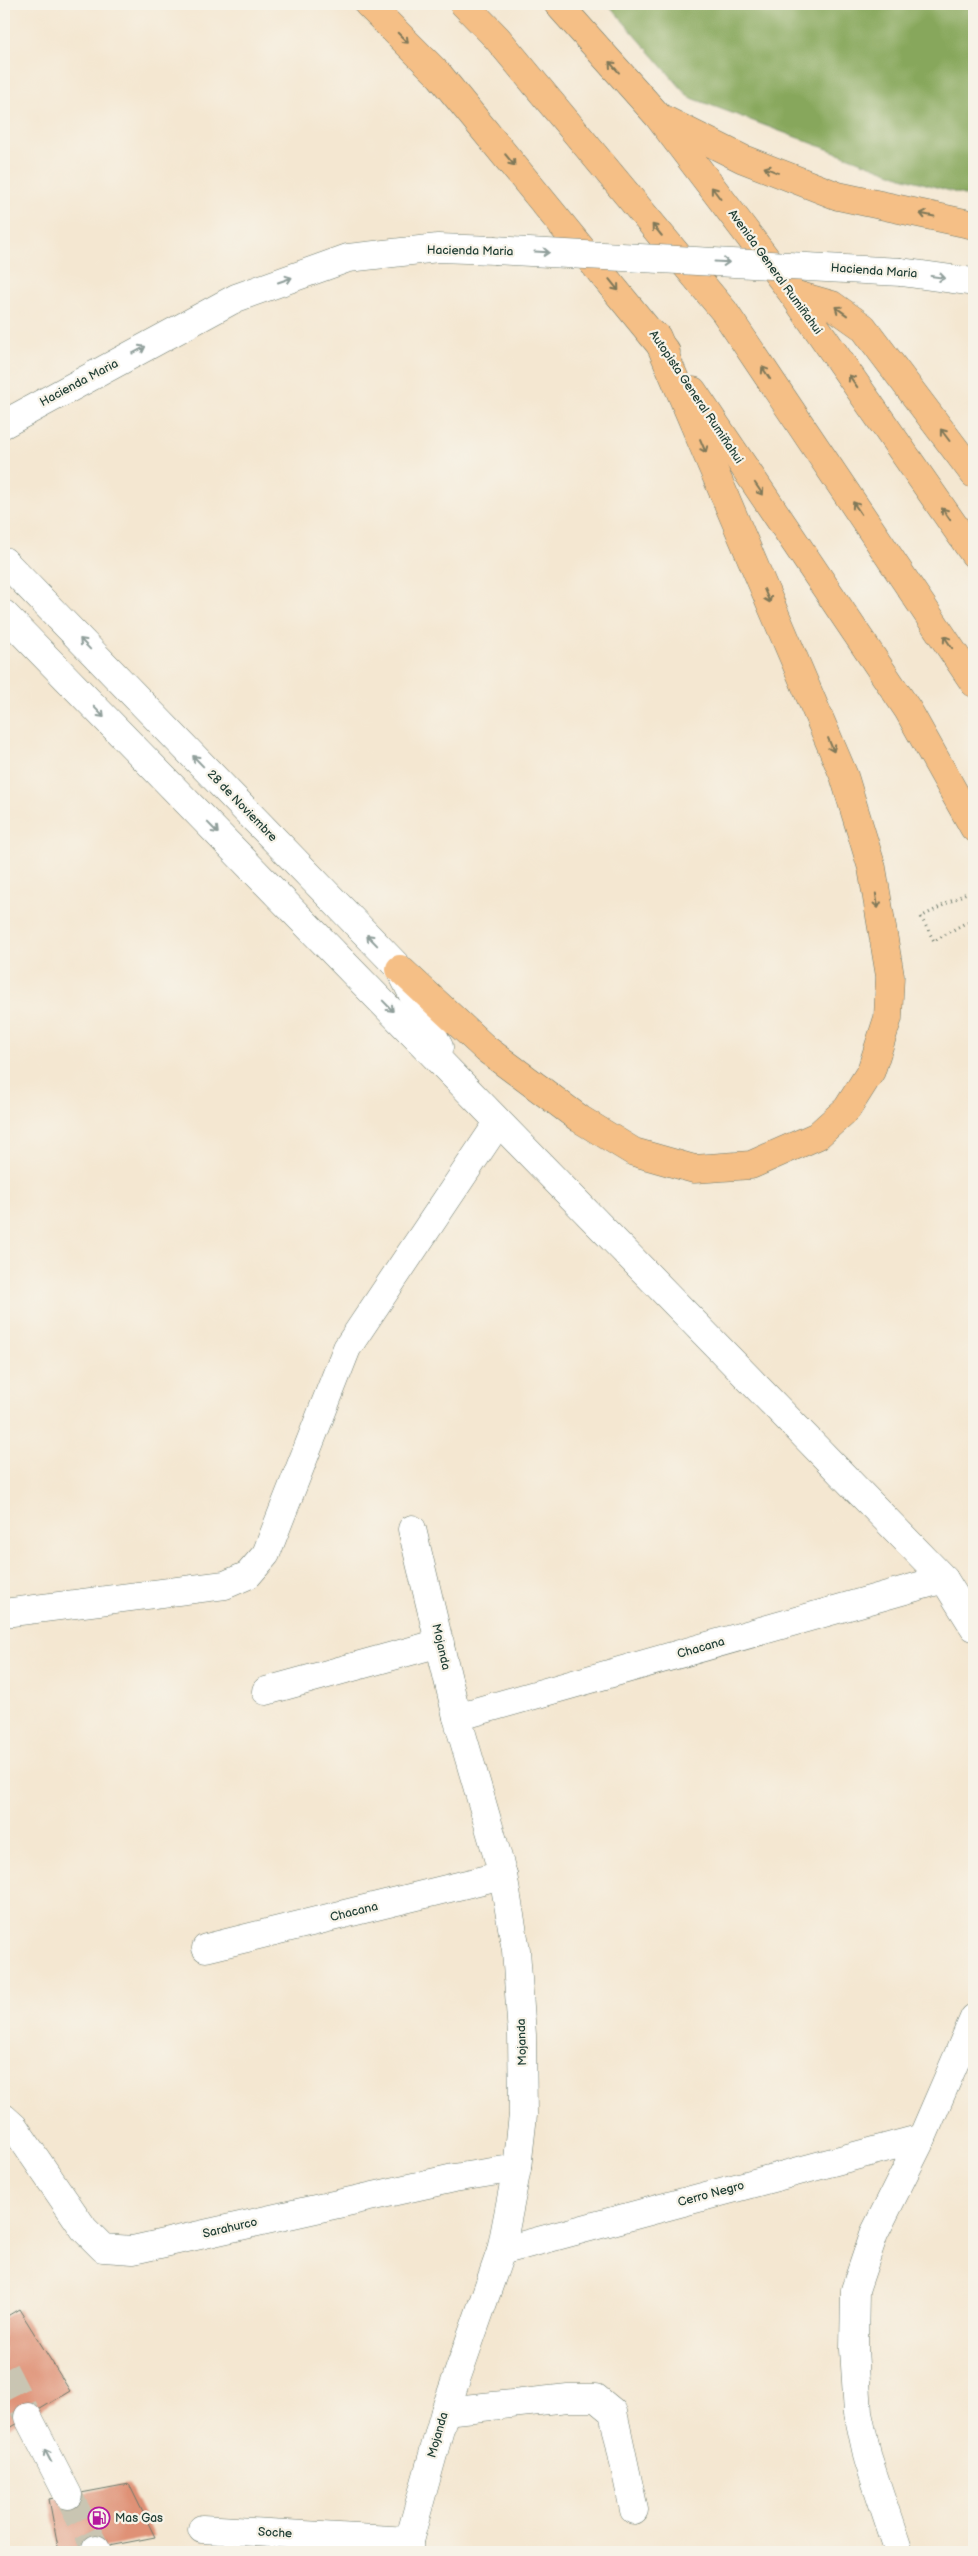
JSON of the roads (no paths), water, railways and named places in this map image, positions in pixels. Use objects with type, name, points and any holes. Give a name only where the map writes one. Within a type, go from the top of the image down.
[{"type":"main road","name":"Autopista General Rumiñahui","points":[[368,4],[440,76],[657,337],[908,710],[974,828]]},
{"type":"main road","points":[[464,4],[498,38],[724,311],[974,683]]},
{"type":"main road","name":"Avenida General Rumiñahui","points":[[558,4],[658,116],[793,294],[974,554]]},
{"type":"main road","points":[[658,116],[743,159],[838,196],[974,225]]},
{"type":"main road","points":[[793,294],[832,305],[863,327],[974,474]]},
{"type":"main road","points":[[400,969],[486,1049],[580,1119],[634,1152],[694,1169],[751,1165],[817,1136],[847,1108],[871,1071],[888,1018],[890,976],[872,868],[844,776],[657,337]]},
{"type":"street","name":"Hacienda Maria","points":[[4,424],[245,294],[348,258],[438,248],[494,250],[901,272],[974,282]]},
{"type":"street","name":"28 de Noviembre","points":[[4,561],[400,969],[451,1071]]},
{"type":"street","points":[[4,614],[944,1579],[974,1627]]},
{"type":"street","points":[[4,1614],[224,1585],[248,1575],[266,1554],[347,1348],[498,1123]]},
{"type":"street","name":"Mojanda","points":[[409,2547],[445,2411],[501,2251],[517,2168],[523,2114],[522,2035],[516,1950],[503,1875],[457,1717],[412,1529]]},
{"type":"street","name":"Chacana","points":[[457,1717],[944,1579]]},
{"type":"street","points":[[266,1691],[440,1643]]},
{"type":"street","name":"Chacana","points":[[206,1948],[503,1875]]},
{"type":"street","points":[[899,2552],[868,2459],[858,2413],[854,2349],[855,2290],[874,2234],[922,2138],[974,2018]]},
{"type":"street","name":"Sarahurco","points":[[4,2118],[14,2127],[84,2229],[103,2248],[133,2250],[454,2178],[517,2168]]},
{"type":"street","name":"Cerro Negro","points":[[501,2251],[922,2138]]},
{"type":"street","points":[[445,2411],[568,2398],[596,2398],[613,2412],[634,2510]]},
{"type":"street","points":[[28,2417],[68,2496]]},
{"type":"street","name":"Soche","points":[[202,2529],[409,2547]]},
{"type":"tunnel","points":[[4,2370],[28,2417]]},
{"type":"tunnel","points":[[68,2495],[96,2549]]},
{"type":"place","name":"Mas Gas","points":[[99,2518]]}]
